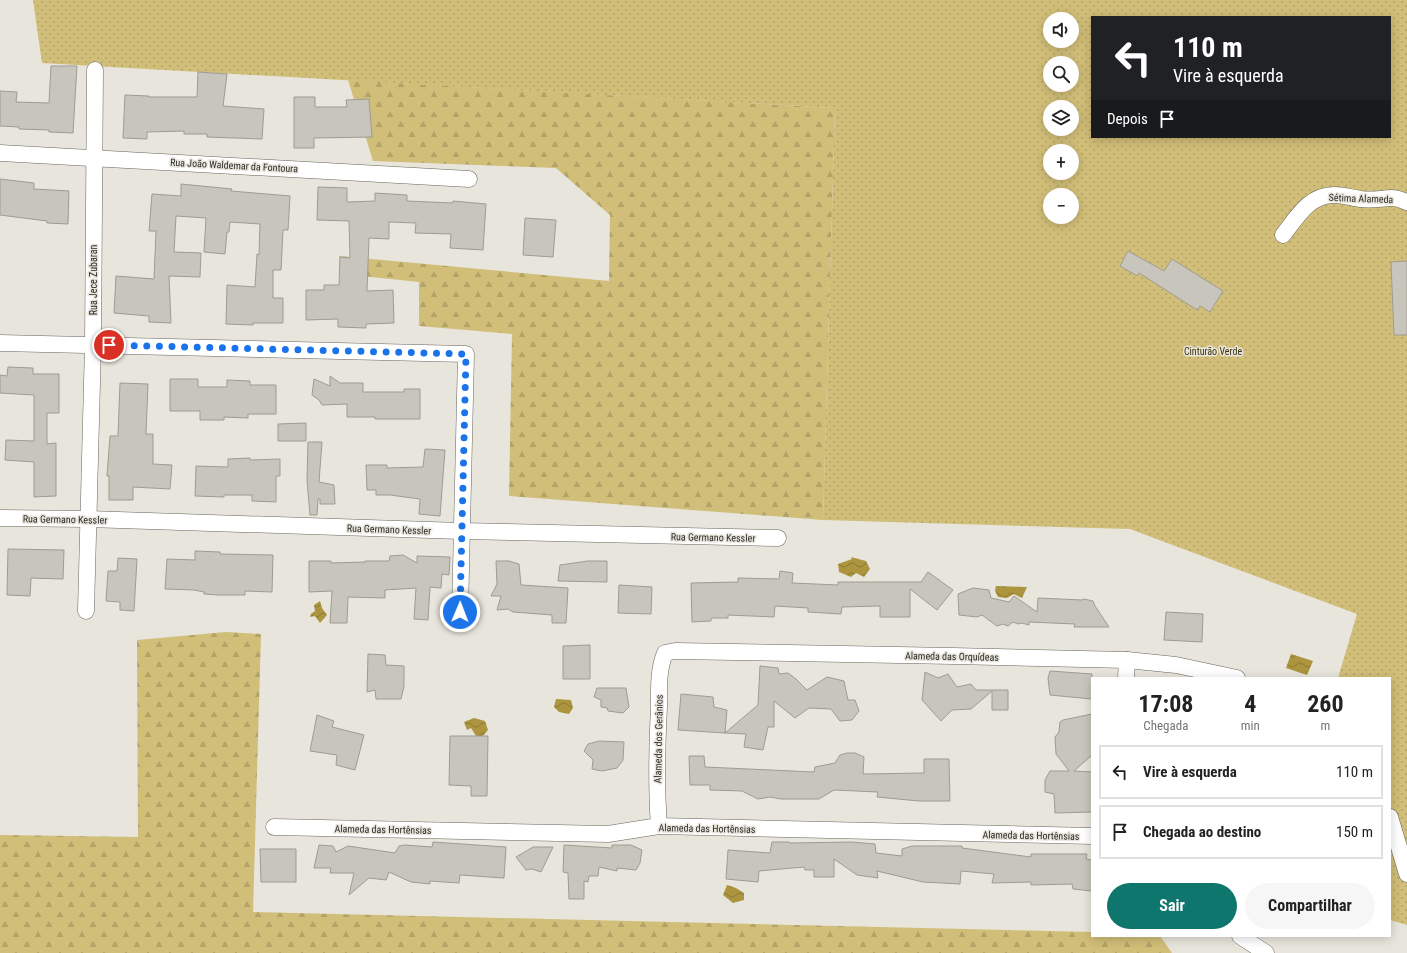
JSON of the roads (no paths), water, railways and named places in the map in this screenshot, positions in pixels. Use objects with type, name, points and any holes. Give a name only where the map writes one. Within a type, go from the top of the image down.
[{"type":"street","name":"Rua Jece Zubaran","points":[[86,610],[93,345],[95,70]]},
{"type":"street","name":"Rua João Waldemar da Fontoura","points":[[0,153],[94,157],[469,179]]},
{"type":"street","name":"Sétima Alameda","points":[[1283,235],[1308,204],[1321,196],[1348,196],[1362,199],[1381,200],[1393,198],[1407,202]]},
{"type":"street","points":[[0,343],[466,354],[460,612]]},
{"type":"street","name":"Rua Germano Kessler","points":[[0,518],[88,519],[461,531],[778,538]]},
{"type":"street","name":"Alameda das Orquídeas","points":[[665,652],[1127,660],[1176,665],[1232,677]]},
{"type":"street","name":"Alameda dos Gerânios","points":[[659,826],[657,802],[658,726],[661,662],[665,652]]},
{"type":"street","points":[[1126,677],[1127,660]]},
{"type":"street","points":[[1391,820],[1407,874]]},
{"type":"street","name":"Alameda das Hortênsias","points":[[274,827],[608,834],[659,826],[1091,836]]},
{"type":"street","points":[[1242,937],[1266,953]]},
{"type":"water","points":[[851,557],[866,561],[870,569],[864,577],[856,573],[851,577],[839,572],[838,564],[852,559]]},
{"type":"water","points":[[996,586],[1027,587],[1022,598],[1014,594],[1007,598],[998,597],[995,591]]},
{"type":"water","points":[[320,601],[322,608],[327,615],[320,623],[315,616],[310,617],[315,611],[314,605]]},
{"type":"water","points":[[1291,654],[1313,661],[1307,675],[1286,668]]},
{"type":"water","points":[[556,699],[571,700],[573,708],[569,714],[559,712],[554,707]]},
{"type":"water","points":[[474,718],[485,721],[488,730],[483,736],[476,736],[471,728],[467,730],[464,722]]},
{"type":"water","points":[[727,885],[744,893],[744,900],[733,903],[723,895]]},
{"type":"park label","name":"Cinturão Verde","points":[[1213,351]]}]
